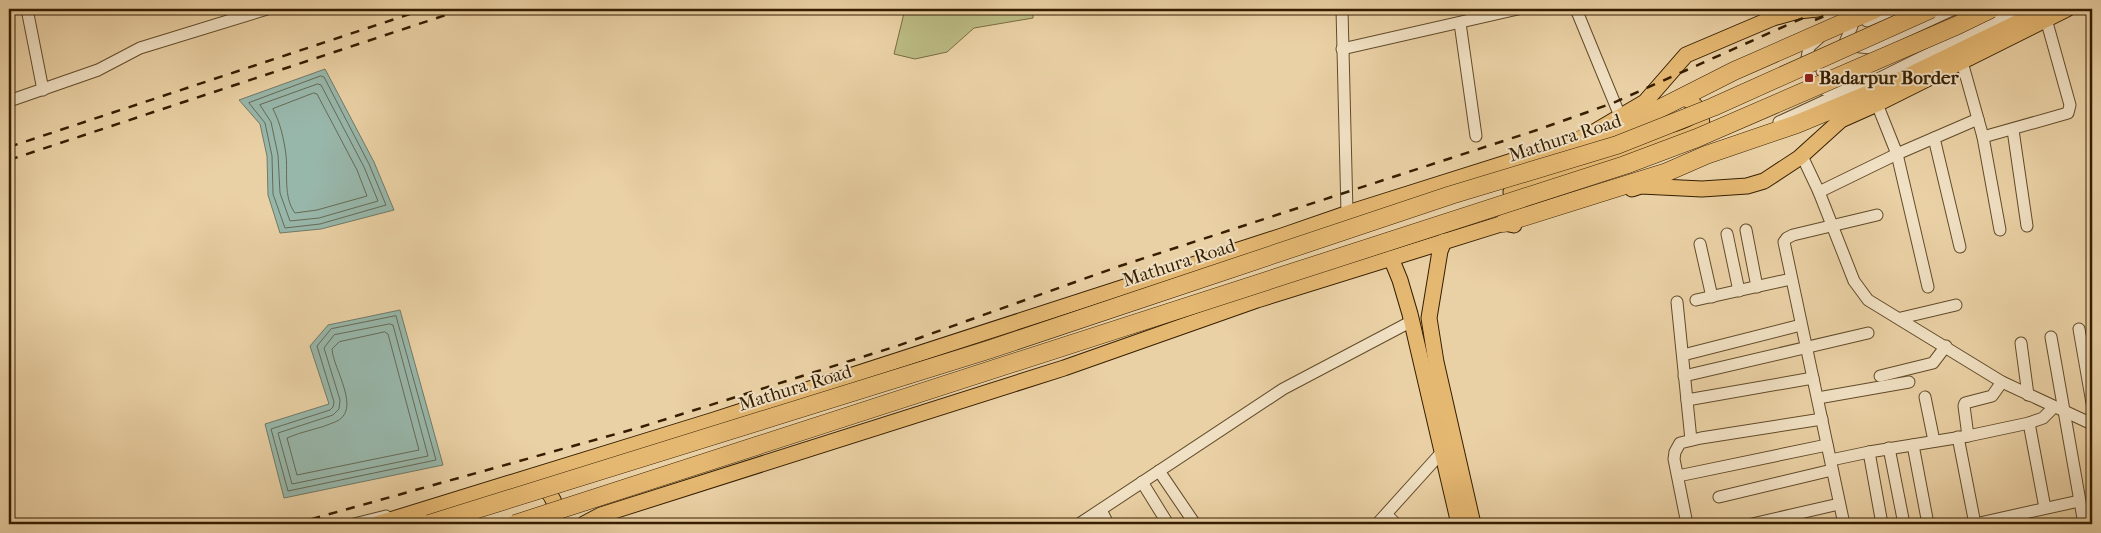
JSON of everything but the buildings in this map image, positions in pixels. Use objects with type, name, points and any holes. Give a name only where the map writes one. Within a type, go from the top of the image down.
[{"type":"highway","points":[[1582,139],[1655,110],[1734,71],[1875,9]]},
{"type":"highway","name":"Mathura Road","points":[[429,524],[988,350],[1120,304],[1451,195],[1617,145],[1713,107],[1931,9]]},
{"type":"highway","points":[[515,524],[1625,165],[1697,138],[1991,9]]},
{"type":"highway","points":[[1510,221],[1668,172],[1706,155],[1797,124],[1896,83],[2030,18],[2046,14]]},
{"type":"main road","name":"Mathura Road","points":[[377,524],[714,420],[1347,213],[1582,139],[1645,102],[1686,55],[1772,18],[1798,11],[1818,9]]},
{"type":"main road","points":[[584,524],[601,516],[1064,368],[1256,300],[1510,221],[1521,225],[1641,186],[1702,189],[1747,186],[1764,181],[1802,156],[1841,120],[1962,62],[2046,14],[2067,9]]},
{"type":"main road","points":[[1511,192],[1560,172],[1633,148],[1692,135],[1702,128],[1702,116],[1694,103],[1683,97]]},
{"type":"main road","points":[[1494,167],[1511,192],[1510,221]]},
{"type":"main road","points":[[1332,218],[1328,230],[1328,243],[1332,254],[1341,263],[1356,269]]},
{"type":"main road","points":[[1444,241],[1440,251],[1429,318],[1436,362],[1473,524]]},
{"type":"main road","points":[[1391,258],[1400,280],[1412,321],[1459,524]]},
{"type":"main road","points":[[521,480],[539,484],[549,493],[555,504],[554,524]]},
{"type":"main road","points":[[417,524],[422,515],[436,506]]},
{"type":"street","points":[[27,9],[43,90]]},
{"type":"street","points":[[9,101],[98,70],[126,54],[147,45],[267,9]]},
{"type":"street","points":[[1342,9],[1347,213]]},
{"type":"street","points":[[1342,50],[1518,9]]},
{"type":"street","points":[[1576,9],[1620,116]]},
{"type":"street","points":[[1852,88],[1830,92],[1816,84],[1811,77],[1807,58],[1809,47],[1821,36],[1895,9]]},
{"type":"street","points":[[1811,77],[1812,66],[1816,58],[1844,45],[1870,48],[1954,9]]},
{"type":"street","points":[[1706,155],[1735,140],[1795,115],[1852,88],[1870,82],[2019,9]]},
{"type":"street","points":[[1983,137],[2065,115],[2070,109],[2046,14]]},
{"type":"street","points":[[1460,23],[1476,136]]},
{"type":"street","points":[[1844,45],[1852,26]]},
{"type":"street","points":[[1962,62],[1983,137],[2000,230]]},
{"type":"street","points":[[1877,104],[1897,154],[1928,287]]},
{"type":"street","points":[[1819,192],[1897,154],[1978,119]]},
{"type":"street","points":[[2013,130],[2027,226]]},
{"type":"street","points":[[1934,138],[1960,247]]},
{"type":"street","points":[[1802,156],[1819,192],[1854,281],[1868,300],[1901,318],[2002,382],[2092,424]]},
{"type":"street","points":[[1844,524],[1784,240],[1793,235],[1877,215]]},
{"type":"street","points":[[1746,230],[1757,286]]},
{"type":"street","points":[[1727,234],[1739,291]]},
{"type":"street","points":[[1700,244],[1712,297]]},
{"type":"street","points":[[1696,300],[1791,279]]},
{"type":"street","points":[[1677,302],[1691,440]]},
{"type":"street","points":[[1901,318],[1956,305]]},
{"type":"street","points":[[1078,524],[1283,389],[1412,321]]},
{"type":"street","points":[[1682,355],[1801,325]]},
{"type":"street","points":[[2079,329],[2092,403]]},
{"type":"street","points":[[1684,376],[1868,333]]},
{"type":"street","points":[[2051,337],[2066,413],[2084,524]]},
{"type":"street","points":[[2021,343],[2028,395]]},
{"type":"street","points":[[1880,376],[1933,363],[1946,346]]},
{"type":"street","points":[[1687,400],[1813,378]]},
{"type":"street","points":[[1818,398],[1882,385],[1909,382]]},
{"type":"street","points":[[2002,382],[1992,396],[1965,403],[1964,406],[1963,437],[1975,524],[2079,501]]},
{"type":"street","points":[[1925,397],[1934,442]]},
{"type":"street","points":[[1719,497],[1831,465],[1869,452],[1963,437],[2029,423],[2043,418],[2054,407]]},
{"type":"street","points":[[1687,524],[1675,452],[1680,443],[1822,420]]},
{"type":"street","points":[[2029,423],[2045,508]]},
{"type":"street","points":[[1678,476],[1828,445]]},
{"type":"street","points":[[1913,445],[1928,524]]},
{"type":"street","points":[[1889,448],[1904,524]]},
{"type":"street","points":[[1377,524],[1442,452]]},
{"type":"street","points":[[1869,452],[1882,524]]},
{"type":"street","points":[[1159,471],[1196,524]]},
{"type":"street","points":[[1142,482],[1168,524]]},
{"type":"street","points":[[1752,524],[1839,504]]},
{"type":"street","points":[[1101,510],[1108,524]]},
{"type":"street","points":[[354,524],[396,514],[404,516]]},
{"type":"street","points":[[1386,515],[1396,524]]},
{"type":"shaded area","points":[[905,9],[1033,9],[1033,18],[974,28],[947,52],[915,59],[894,54]]},
{"type":"water","points":[[325,69],[374,162],[394,210],[321,229],[280,233],[268,195],[267,156],[260,124],[239,100]]},
{"type":"water","points":[[400,310],[443,465],[284,498],[265,424],[329,404],[310,346],[328,325]]},
{"type":"railway","points":[[9,147],[425,9]]},
{"type":"railway","points":[[9,160],[464,9]]},
{"type":"railway","points":[[294,524],[641,427],[897,346],[1117,267],[1537,130],[1613,103],[1823,9]]},
{"type":"railway","points":[[1815,20],[1841,9]]},
{"type":"place","name":"Badarpur Border","points":[[1809,78]]}]
